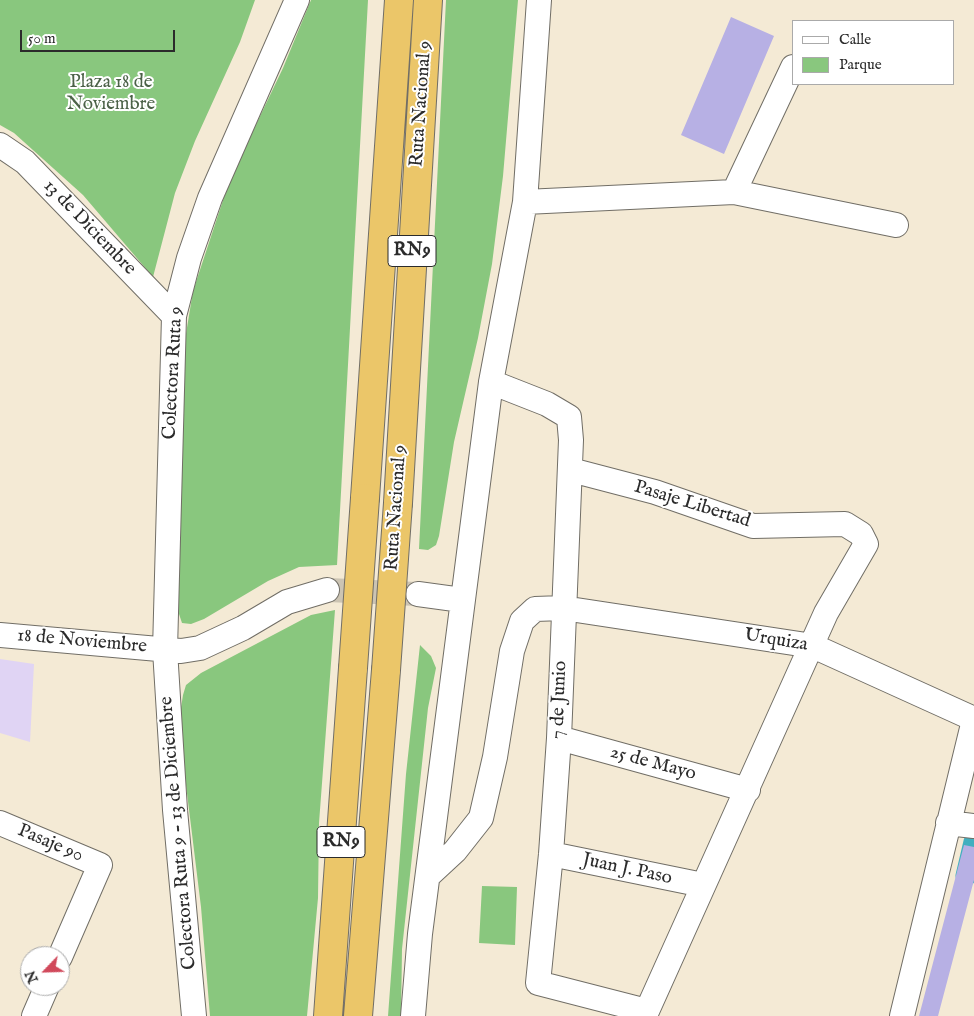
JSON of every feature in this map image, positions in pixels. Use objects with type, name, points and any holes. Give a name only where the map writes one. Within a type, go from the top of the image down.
[{"type":"highway","name":"Ruta Nacional 9","points":[[328,1016],[354,668],[399,0]]},
{"type":"highway","name":"Ruta Nacional 9","points":[[358,1016],[398,503],[428,0]]},
{"type":"street","name":"Colectora Ruta 9","points":[[165,650],[174,316],[189,258],[210,198],[297,0]]},
{"type":"street","points":[[414,1016],[420,934],[491,382],[525,202],[539,0]]},
{"type":"street","points":[[734,192],[792,69]]},
{"type":"street","name":"13 de Diciembre","points":[[0,145],[25,162],[174,316]]},
{"type":"street","points":[[525,202],[734,192],[896,225]]},
{"type":"street","name":"7 de Junio","points":[[491,382],[546,404],[569,417],[571,470],[563,608],[559,738],[551,854],[538,983],[647,1011],[703,885]]},
{"type":"street","name":"Pasaje Libertad","points":[[571,470],[655,492],[753,526],[845,524],[860,534],[866,544],[826,613],[813,646]]},
{"type":"street","name":"18 de Noviembre","points":[[0,635],[181,652],[200,648],[243,628],[287,602],[327,590]]},
{"type":"street","points":[[418,594],[462,600]]},
{"type":"street","name":"Urquiza","points":[[428,876],[455,851],[481,818],[495,757],[512,651],[522,620],[535,609],[563,608],[813,646],[974,719]]},
{"type":"street","points":[[703,885],[813,646]]},
{"type":"street","name":"Colectora Ruta 9 - 13 de Diciembre","points":[[165,650],[175,810],[194,1016]]},
{"type":"street","points":[[902,1016],[963,825],[974,719]]},
{"type":"street","name":"25 de Mayo","points":[[559,738],[748,790]]},
{"type":"street","name":"Pasaje 90","points":[[0,823],[100,866],[65,946]]},
{"type":"street","name":"Juan J. Paso","points":[[551,854],[703,885]]},
{"type":"street","points":[[34,1016],[43,996]]},
{"type":"shaded area","points":[[0,659],[34,664],[30,742],[0,733]]},
{"type":"green space","name":"Plaza 18 de Noviembre","points":[[0,0],[255,0],[240,42],[195,141],[175,193],[153,277],[83,195],[14,133],[0,125]]},
{"type":"green space","points":[[311,0],[368,0],[337,565],[299,567],[268,581],[204,619],[191,624],[182,623],[179,614],[179,564],[183,352],[193,291],[230,179],[283,68]]},
{"type":"green space","points":[[446,0],[518,0],[503,176],[492,264],[478,338],[454,442],[439,536],[436,545],[428,550],[419,549]]},
{"type":"green space","points":[[335,610],[319,823],[318,898],[307,1016],[210,1016],[201,907],[185,777],[180,714],[186,685],[201,673],[311,615]]},
{"type":"green space","points":[[420,645],[431,656],[436,668],[428,708],[402,949],[401,1016],[388,1016],[406,774]]},
{"type":"green space","points":[[482,886],[517,887],[515,945],[479,943]]},
{"type":"building","points":[[731,17],[774,36],[724,154],[681,135]]},
{"type":"building","points":[[964,845],[974,847],[974,880],[938,1016],[919,1016]]},
{"type":"waterway","points":[[966,876],[974,842]]},
{"type":"tunnel","points":[[327,590],[418,594]]}]
